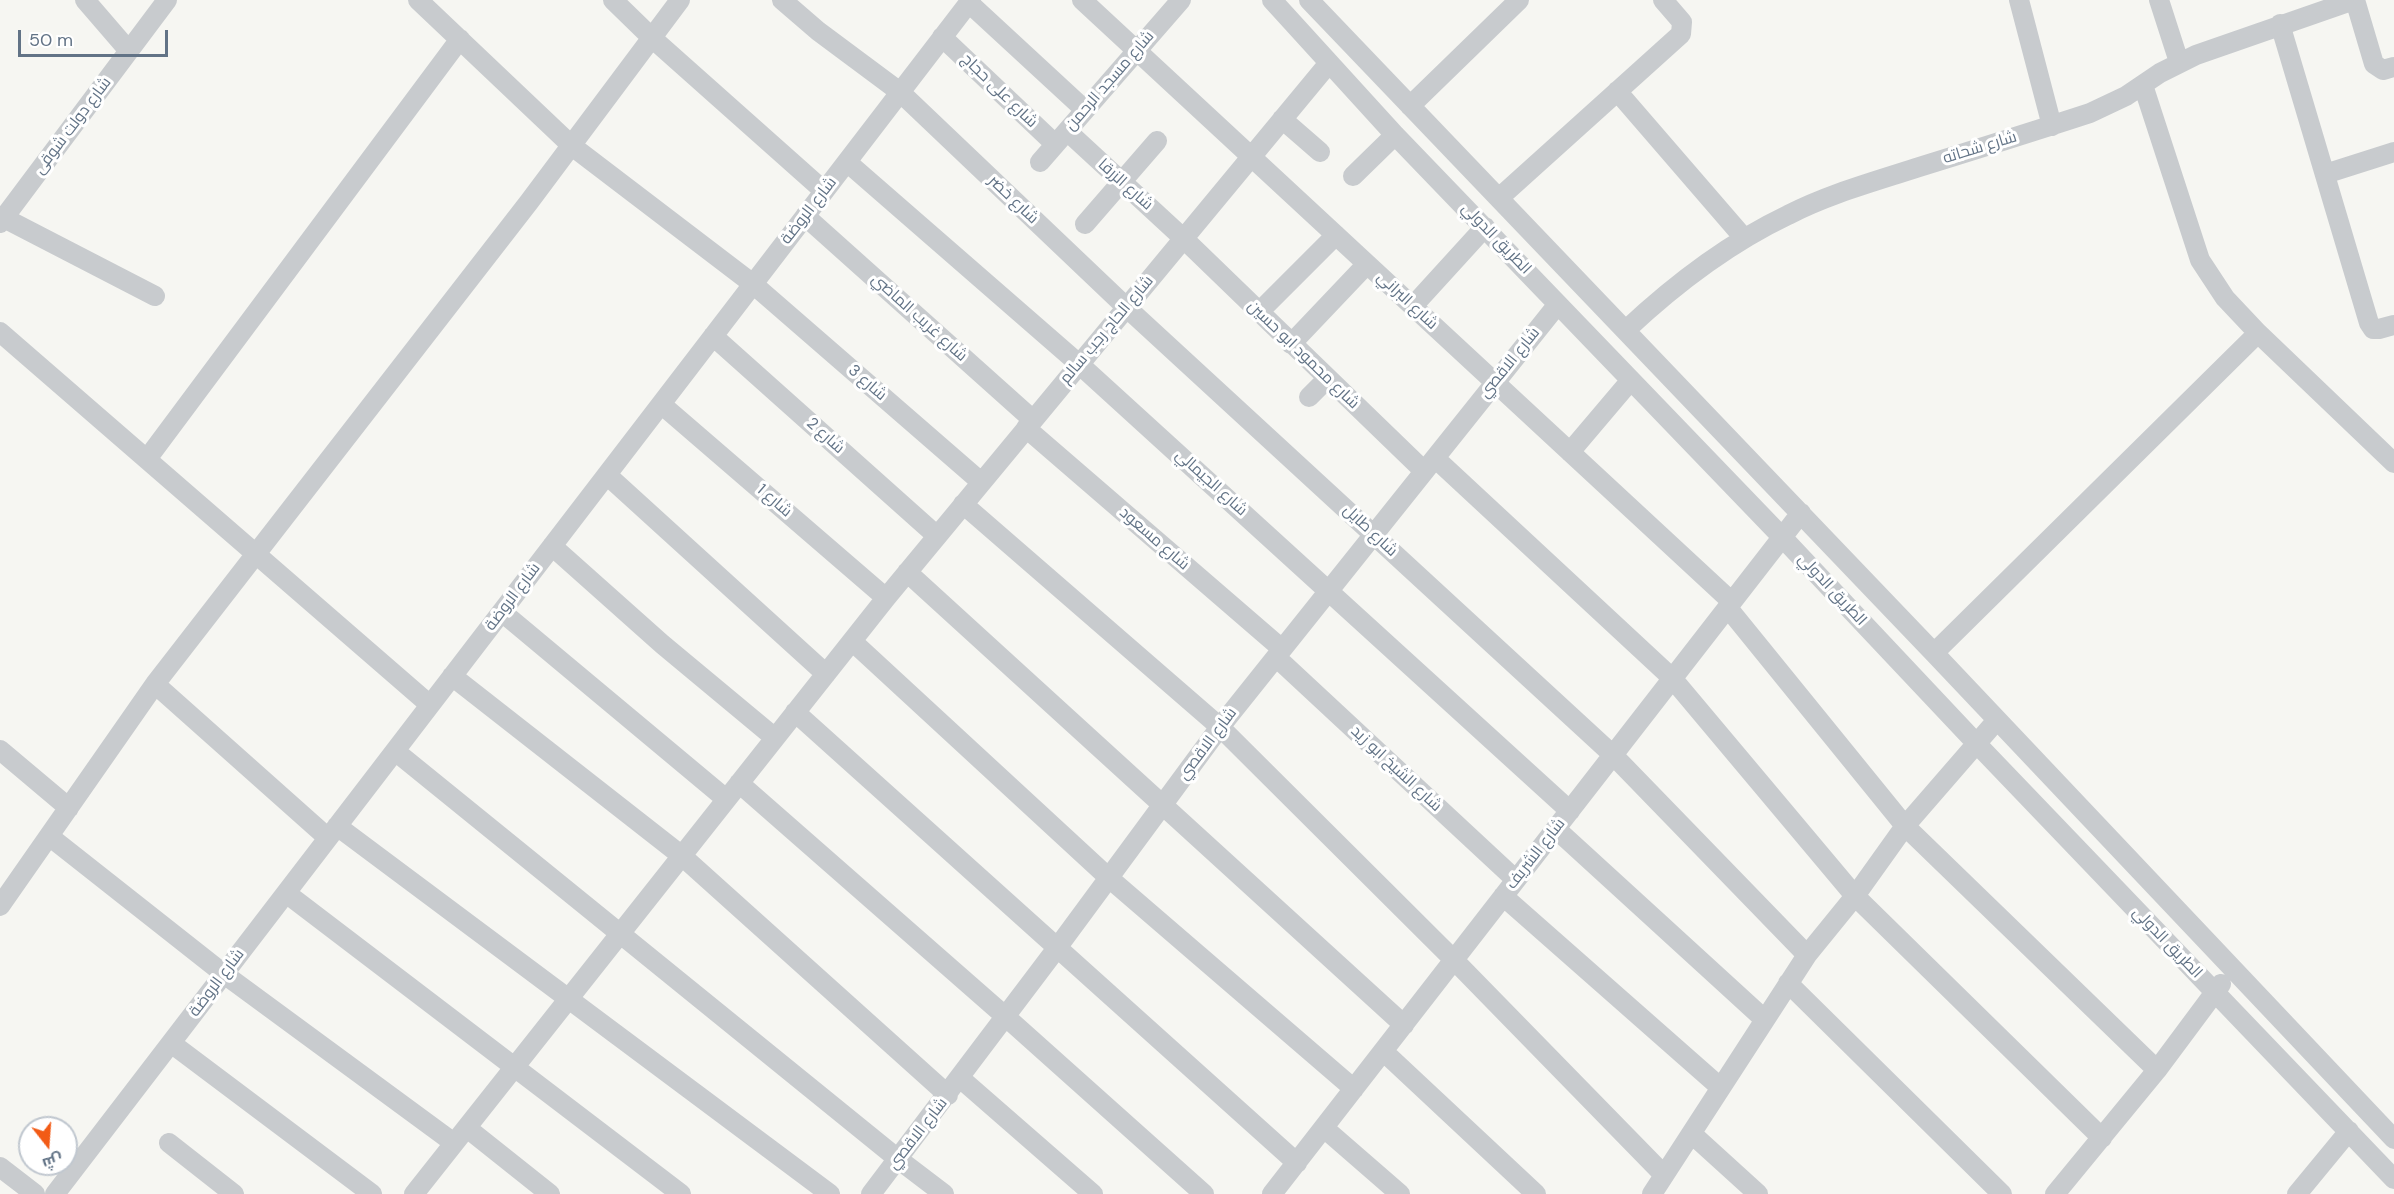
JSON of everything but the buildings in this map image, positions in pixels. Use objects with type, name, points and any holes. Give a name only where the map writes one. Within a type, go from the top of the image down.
[{"type":"street","points":[[85,0],[129,51]]},
{"type":"street","name":"شارع دولت شوقى","points":[[2,220],[167,0]]},
{"type":"street","name":"شارع 3","points":[[418,0],[572,146],[753,284],[981,482]]},
{"type":"street","points":[[613,0],[652,38],[824,191]]},
{"type":"street","points":[[0,906],[155,684],[572,146],[680,0]]},
{"type":"street","name":"شارع خضر","points":[[782,0],[818,31],[900,92],[1126,307]]},
{"type":"street","name":"شارع البراني","points":[[1082,0],[1570,452],[1730,605],[1905,826],[2157,1070]]},
{"type":"street","name":"شارع مسجد الرحمن","points":[[1040,162],[1181,0]]},
{"type":"street","name":"الطريق الدولي","points":[[1272,0],[1395,135],[2394,1179]]},
{"type":"street","name":"الطريق الدولي","points":[[1309,0],[1801,513],[2394,1139]]},
{"type":"street","points":[[1410,106],[1519,0]]},
{"type":"street","points":[[1499,198],[1681,34],[1682,22],[1663,0]]},
{"type":"street","points":[[2019,0],[2052,126]]},
{"type":"street","points":[[2159,0],[2179,62]]},
{"type":"street","points":[[2354,0],[2374,64],[2383,70],[2394,67]]},
{"type":"street","name":"شارع شحاته","points":[[1626,330],[1686,278],[1744,238],[1789,214],[1835,194],[2052,126],[2108,105],[2179,62],[2290,14],[2354,0]]},
{"type":"street","points":[[964,3],[1085,110]]},
{"type":"street","name":"شارع الروضة","points":[[56,1194],[847,162],[942,37],[964,3]]},
{"type":"street","points":[[2290,14],[2325,174],[2368,323],[2373,329],[2394,326]]},
{"type":"street","name":"شارع الحاج رجب سالم","points":[[414,1194],[886,598],[1282,119],[1339,31]]},
{"type":"street","name":"شارع على حجاج","points":[[942,37],[1061,138]]},
{"type":"street","points":[[147,459],[460,39]]},
{"type":"street","points":[[2143,85],[2200,260],[2225,298],[2258,333],[2394,463]]},
{"type":"street","points":[[1617,91],[1744,238]]},
{"type":"street","points":[[1282,119],[1320,152]]},
{"type":"street","points":[[1353,176],[1395,135]]},
{"type":"street","name":"شارع الزرقا","points":[[1061,138],[1121,183],[1183,238]]},
{"type":"street","points":[[1085,224],[1157,141]]},
{"type":"street","points":[[2325,174],[2394,152]]},
{"type":"street","name":"شارع الجيمالي","points":[[847,162],[1079,364],[1570,811]]},
{"type":"street","name":"شارع غريب الماضي","points":[[805,216],[1029,424]]},
{"type":"street","points":[[2,220],[155,296]]},
{"type":"street","points":[[1413,306],[1485,227]]},
{"type":"street","points":[[1260,312],[1336,235]]},
{"type":"street","name":"شارع محمود ابو حسين","points":[[1183,238],[1327,379],[1429,465],[1672,678],[1855,896],[2102,1138]]},
{"type":"street","points":[[1291,344],[1367,264]]},
{"type":"street","points":[[1572,319],[1594,299]]},
{"type":"street","name":"شارع الاقصي","points":[[871,1194],[1058,948],[1220,727],[1558,304]]},
{"type":"street","name":"شارع طايل","points":[[1126,307],[1613,755],[1807,956]]},
{"type":"street","points":[[0,332],[430,705]]},
{"type":"street","points":[[1934,653],[2258,333]]},
{"type":"street","name":"شارع 2","points":[[713,336],[937,536]]},
{"type":"street","points":[[1309,397],[1327,379]]},
{"type":"street","points":[[1570,452],[1631,380]]},
{"type":"street","name":"شارع 1","points":[[661,404],[886,598]]},
{"type":"street","name":"شارع مسعود","points":[[1029,424],[1279,653]]},
{"type":"street","points":[[607,475],[826,674]]},
{"type":"street","points":[[963,504],[1220,727],[1454,960],[1664,1175]]},
{"type":"street","name":"شارع الشريف","points":[[1272,1194],[1801,513]]},
{"type":"street","points":[[552,546],[662,644],[775,738]]},
{"type":"street","points":[[907,572],[1404,1025]]},
{"type":"street","points":[[502,612],[726,799]]},
{"type":"street","points":[[852,641],[1109,878],[1354,1089]]},
{"type":"street","name":"شارع الشيخ ابو زيد","points":[[1279,653],[1510,888],[1721,1088]]},
{"type":"street","points":[[452,676],[682,856],[948,1095]]},
{"type":"street","points":[[155,684],[333,832],[569,999],[830,1194]]},
{"type":"street","points":[[795,712],[1297,1163]]},
{"type":"street","points":[[1652,1194],[1807,956],[1855,896],[1905,826],[1997,720]]},
{"type":"street","points":[[0,750],[69,808]]},
{"type":"street","points":[[395,751],[944,1194]]},
{"type":"street","points":[[739,783],[1204,1194]]},
{"type":"street","points":[[1556,829],[1764,1019]]},
{"type":"street","points":[[49,836],[224,974],[454,1143]]},
{"type":"street","points":[[286,893],[681,1194]]},
{"type":"street","points":[[2055,1194],[2157,1070],[2233,971]]},
{"type":"street","points":[[1788,983],[2002,1194]]},
{"type":"street","points":[[171,1043],[372,1194]]},
{"type":"street","points":[[1383,1051],[1536,1194]]},
{"type":"street","points":[[960,1078],[1092,1194]]},
{"type":"street","points":[[467,1128],[550,1194]]},
{"type":"street","points":[[1324,1128],[1400,1194]]},
{"type":"street","points":[[2297,1194],[2349,1131]]},
{"type":"street","points":[[1692,1134],[1758,1194]]},
{"type":"street","points":[[170,1143],[234,1194]]},
{"type":"street","points":[[0,1167],[30,1193]]}]
